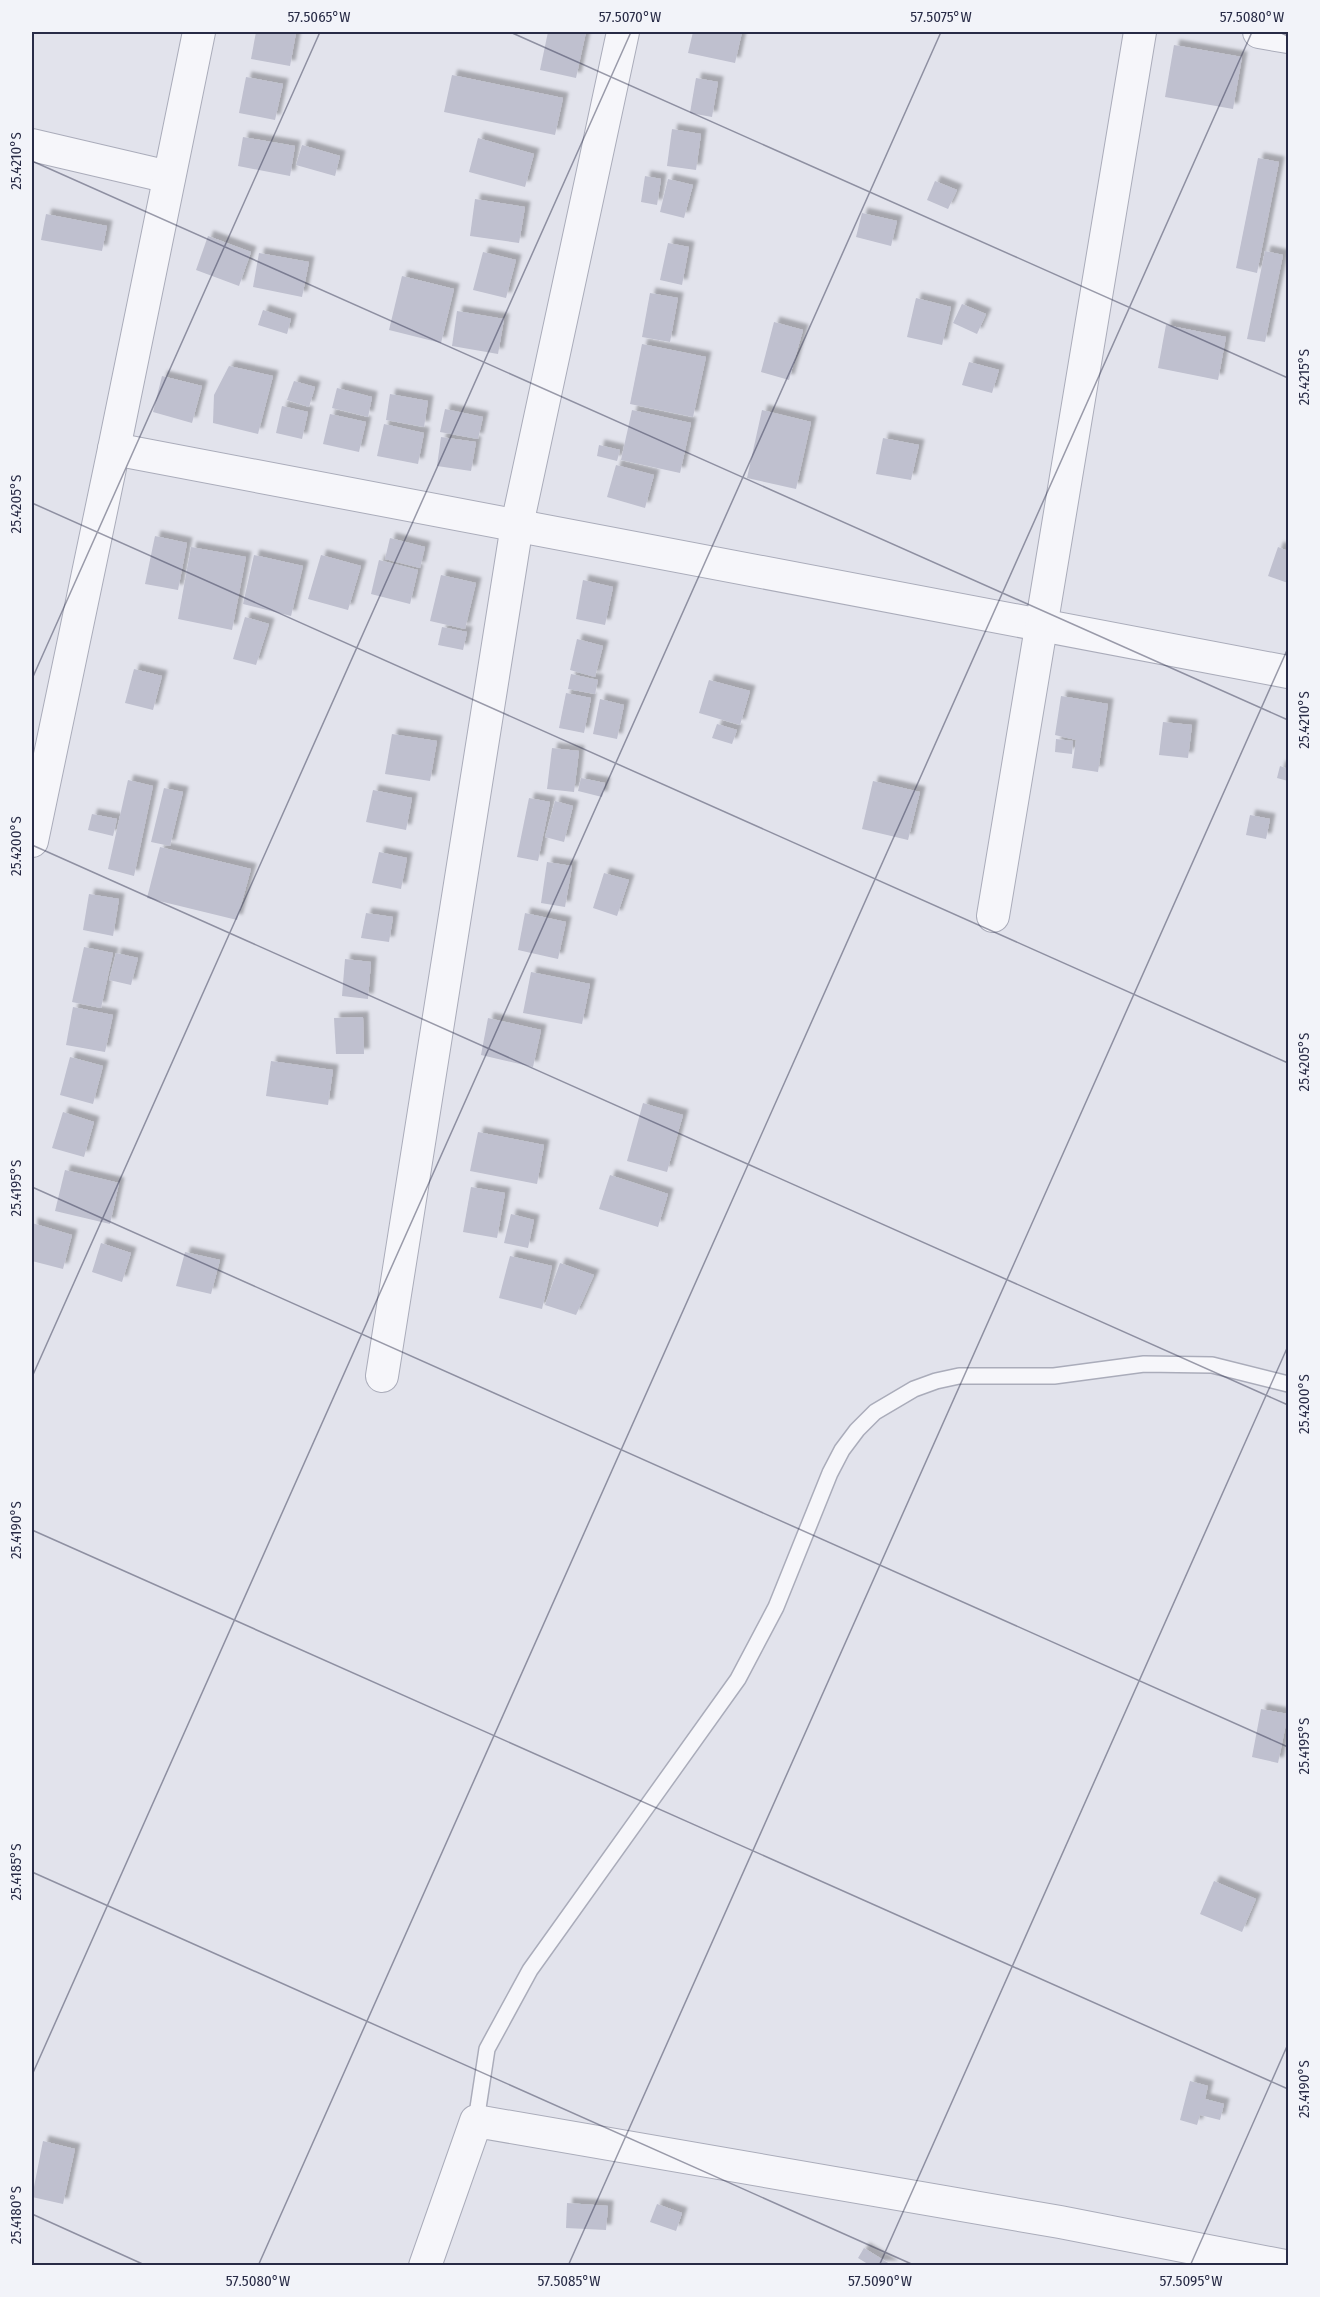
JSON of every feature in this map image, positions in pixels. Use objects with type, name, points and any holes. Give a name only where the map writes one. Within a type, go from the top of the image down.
[{"type":"street","points":[[32,841],[199,32]]},
{"type":"street","points":[[382,1376],[517,525],[623,32]]},
{"type":"street","points":[[993,916],[1140,32]]},
{"type":"street","points":[[1259,32],[1288,37]]},
{"type":"street","points":[[32,145],[169,177]]},
{"type":"street","points":[[114,449],[1288,672]]},
{"type":"street","points":[[426,2265],[476,2121],[1060,2222],[1285,2265]]},
{"type":"lane","points":[[476,2121],[487,2049],[530,1970],[738,1679],[776,1607],[830,1473],[842,1450],[875,1412],[914,1389],[959,1376],[1054,1376],[1144,1364],[1212,1365],[1288,1384]]},
{"type":"building","points":[[256,32],[296,33],[290,66],[251,59]]},
{"type":"building","points":[[548,32],[586,32],[576,78],[540,70]]},
{"type":"building","points":[[693,32],[742,32],[735,63],[688,53]]},
{"type":"building","points":[[1174,45],[1242,57],[1233,109],[1165,97]]},
{"type":"building","points":[[452,75],[563,98],[555,135],[444,112]]},
{"type":"building","points":[[246,77],[283,84],[275,120],[239,113]]},
{"type":"building","points":[[696,78],[718,82],[712,117],[690,113]]},
{"type":"building","points":[[672,129],[701,134],[696,170],[667,166]]},
{"type":"building","points":[[243,137],[295,146],[290,176],[238,166]]},
{"type":"building","points":[[478,138],[534,154],[525,187],[469,172]]},
{"type":"building","points":[[302,145],[340,156],[335,176],[296,165]]},
{"type":"building","points":[[1258,158],[1279,162],[1257,273],[1236,268]]},
{"type":"building","points":[[645,176],[661,179],[657,205],[641,202]]},
{"type":"building","points":[[668,179],[693,185],[684,218],[660,212]]},
{"type":"building","points":[[935,181],[957,190],[948,209],[927,200]]},
{"type":"building","points":[[475,199],[525,207],[519,243],[470,236]]},
{"type":"building","points":[[862,213],[897,221],[891,246],[856,237]]},
{"type":"building","points":[[46,214],[107,226],[102,251],[41,240]]},
{"type":"building","points":[[208,236],[251,252],[239,286],[196,270]]},
{"type":"building","points":[[668,243],[689,247],[682,285],[660,280]]},
{"type":"building","points":[[1265,251],[1283,255],[1265,342],[1247,339]]},
{"type":"building","points":[[483,252],[516,260],[506,298],[473,290]]},
{"type":"building","points":[[259,253],[309,262],[302,297],[253,287]]},
{"type":"building","points":[[402,276],[454,289],[441,343],[389,330]]},
{"type":"building","points":[[650,293],[678,298],[670,342],[642,337]]},
{"type":"building","points":[[916,298],[951,307],[942,345],[907,337]]},
{"type":"building","points":[[962,304],[986,314],[977,334],[953,323]]},
{"type":"building","points":[[263,310],[291,319],[287,334],[258,325]]},
{"type":"building","points":[[457,311],[504,319],[498,354],[452,346]]},
{"type":"building","points":[[774,322],[803,330],[789,380],[761,372]]},
{"type":"building","points":[[1166,325],[1226,337],[1218,380],[1158,368]]},
{"type":"building","points":[[642,344],[706,357],[693,417],[630,404]]},
{"type":"building","points":[[969,362],[999,370],[992,393],[962,385]]},
{"type":"building","points":[[229,366],[273,376],[258,434],[213,423],[214,395]]},
{"type":"building","points":[[162,376],[202,386],[192,423],[153,412]]},
{"type":"building","points":[[294,381],[315,387],[309,407],[287,400]]},
{"type":"building","points":[[337,388],[372,397],[368,417],[332,408]]},
{"type":"building","points":[[390,394],[428,401],[424,427],[386,420]]},
{"type":"building","points":[[282,406],[308,412],[302,439],[276,433]]},
{"type":"building","points":[[445,409],[483,417],[478,439],[440,432]]},
{"type":"building","points":[[632,410],[691,423],[680,473],[621,460]]},
{"type":"building","points":[[762,410],[811,422],[796,489],[747,478]]},
{"type":"building","points":[[330,414],[366,422],[359,452],[323,444]]},
{"type":"building","points":[[384,424],[424,433],[418,464],[377,456]]},
{"type":"building","points":[[441,437],[476,442],[471,471],[437,466]]},
{"type":"building","points":[[883,438],[919,445],[911,480],[876,474]]},
{"type":"building","points":[[599,445],[620,450],[617,461],[597,456]]},
{"type":"building","points":[[616,465],[654,475],[645,508],[607,497]]},
{"type":"building","points":[[155,536],[187,543],[178,590],[145,584]]},
{"type":"building","points":[[390,538],[425,547],[420,568],[385,559]]},
{"type":"building","points":[[191,547],[246,557],[232,630],[178,619]]},
{"type":"building","points":[[1278,547],[1288,551],[1288,583],[1268,576]]},
{"type":"building","points":[[254,555],[303,566],[291,616],[243,604]]},
{"type":"building","points":[[321,555],[361,566],[348,610],[308,599]]},
{"type":"building","points":[[379,560],[418,570],[410,604],[371,594]]},
{"type":"building","points":[[441,575],[476,583],[465,629],[430,621]]},
{"type":"building","points":[[583,580],[613,587],[605,625],[576,619]]},
{"type":"building","points":[[245,617],[269,624],[256,665],[233,659]]},
{"type":"building","points":[[442,627],[467,632],[463,650],[438,645]]},
{"type":"building","points":[[577,639],[603,646],[595,677],[570,670]]},
{"type":"building","points":[[134,669],[162,676],[153,710],[125,703]]},
{"type":"building","points":[[571,674],[598,680],[595,694],[568,689]]},
{"type":"building","points":[[709,680],[750,691],[740,725],[699,713]]},
{"type":"building","points":[[566,693],[591,698],[584,733],[559,728]]},
{"type":"building","points":[[1061,696],[1108,704],[1098,772],[1072,768],[1076,740],[1055,735]]},
{"type":"building","points":[[600,699],[624,705],[617,739],[593,734]]},
{"type":"building","points":[[1163,722],[1192,725],[1188,758],[1159,755]]},
{"type":"building","points":[[717,724],[737,730],[732,744],[712,738]]},
{"type":"building","points":[[392,734],[437,741],[430,781],[385,774]]},
{"type":"building","points":[[1056,739],[1073,741],[1072,754],[1055,752]]},
{"type":"building","points":[[552,748],[579,751],[574,792],[547,789]]},
{"type":"building","points":[[1280,766],[1288,769],[1288,781],[1277,778]]},
{"type":"building","points":[[581,778],[605,783],[602,797],[578,791]]},
{"type":"building","points":[[128,780],[153,786],[134,876],[108,869]]},
{"type":"building","points":[[873,781],[920,792],[908,840],[862,829]]},
{"type":"building","points":[[164,788],[183,792],[170,846],[151,842]]},
{"type":"building","points":[[373,790],[412,798],[406,830],[366,822]]},
{"type":"building","points":[[529,798],[550,802],[538,861],[517,857]]},
{"type":"building","points":[[555,801],[573,806],[564,842],[545,837]]},
{"type":"building","points":[[92,814],[117,819],[113,836],[88,830]]},
{"type":"building","points":[[1250,815],[1270,819],[1266,839],[1246,835]]},
{"type":"building","points":[[160,847],[251,869],[237,920],[147,898]]},
{"type":"building","points":[[379,852],[407,858],[401,889],[372,883]]},
{"type":"building","points":[[547,862],[572,866],[565,907],[541,903]]},
{"type":"building","points":[[604,873],[629,880],[617,916],[593,908]]},
{"type":"building","points":[[89,894],[119,899],[113,936],[83,930]]},
{"type":"building","points":[[366,913],[393,917],[389,942],[361,938]]},
{"type":"building","points":[[525,913],[566,922],[558,959],[518,950]]},
{"type":"building","points":[[84,947],[113,953],[101,1008],[72,1002]]},
{"type":"building","points":[[116,953],[138,958],[131,985],[109,980]]},
{"type":"building","points":[[345,959],[371,962],[368,999],[342,996]]},
{"type":"building","points":[[531,972],[590,984],[582,1024],[523,1013]]},
{"type":"building","points":[[73,1007],[113,1015],[105,1052],[66,1045]]},
{"type":"building","points":[[363,1017],[364,1054],[336,1054],[334,1018]]},
{"type":"building","points":[[488,1018],[541,1030],[533,1067],[481,1055]]},
{"type":"building","points":[[70,1057],[103,1066],[93,1104],[60,1095]]},
{"type":"building","points":[[271,1061],[333,1070],[328,1105],[266,1096]]},
{"type":"building","points":[[643,1103],[683,1115],[667,1172],[627,1161]]},
{"type":"building","points":[[63,1112],[94,1122],[84,1157],[52,1148]]},
{"type":"building","points":[[478,1132],[544,1145],[537,1184],[470,1171]]},
{"type":"building","points":[[65,1170],[119,1183],[110,1224],[55,1211]]},
{"type":"building","points":[[610,1175],[668,1194],[658,1227],[599,1209]]},
{"type":"building","points":[[471,1187],[505,1193],[497,1238],[463,1232]]},
{"type":"building","points":[[511,1214],[534,1220],[528,1248],[504,1243]]},
{"type":"building","points":[[32,1223],[72,1235],[63,1269],[32,1261]]},
{"type":"building","points":[[101,1243],[131,1253],[122,1282],[92,1272]]},
{"type":"building","points":[[185,1252],[220,1260],[211,1294],[176,1286]]},
{"type":"building","points":[[510,1256],[552,1266],[542,1309],[499,1298]]},
{"type":"building","points":[[560,1263],[594,1275],[576,1315],[545,1305]]},
{"type":"building","points":[[1261,1709],[1288,1714],[1278,1763],[1252,1757]]},
{"type":"building","points":[[1214,1881],[1256,1899],[1242,1932],[1200,1914]]},
{"type":"building","points":[[1190,2081],[1208,2086],[1205,2099],[1224,2104],[1220,2120],[1200,2115],[1197,2125],[1180,2120]]},
{"type":"building","points":[[43,2141],[75,2149],[63,2204],[32,2197]]},
{"type":"building","points":[[567,2203],[608,2206],[606,2230],[566,2228]]},
{"type":"building","points":[[657,2204],[682,2213],[676,2231],[650,2222]]},
{"type":"building","points":[[864,2248],[893,2266],[871,2266],[858,2258]]}]
